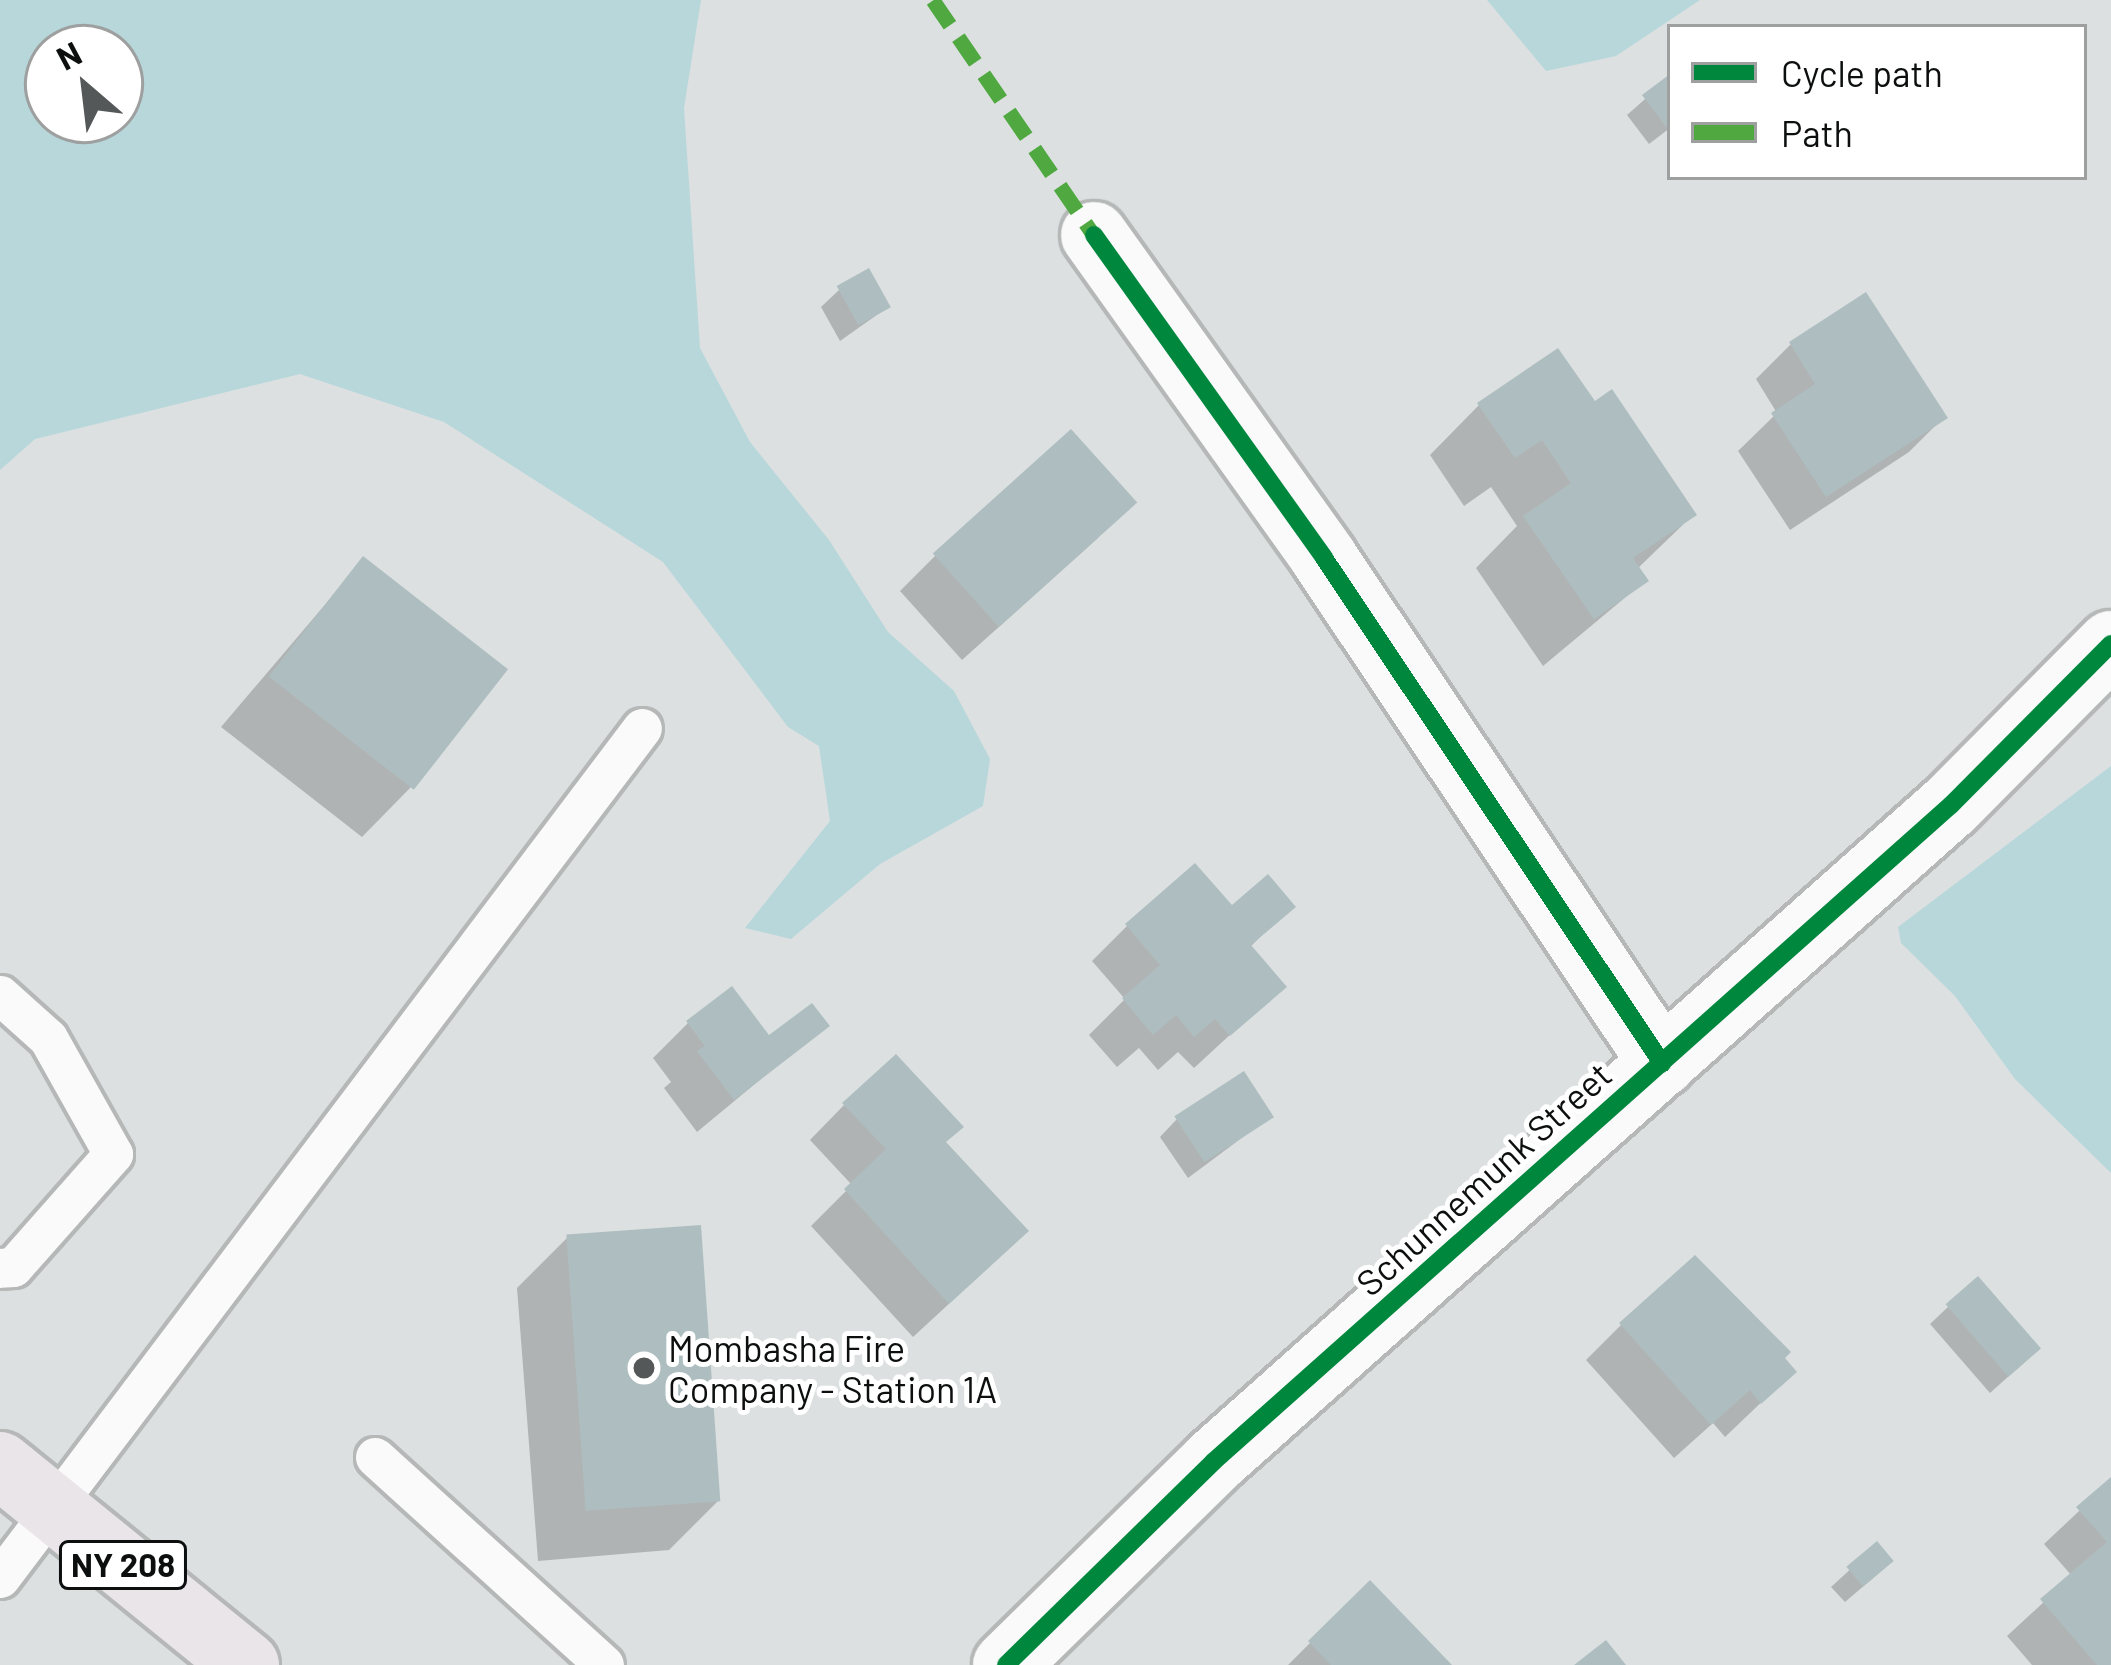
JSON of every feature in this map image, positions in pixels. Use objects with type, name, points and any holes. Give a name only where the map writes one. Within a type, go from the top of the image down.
[{"type":"main road","name":"NY 208","points":[[0,1465],[246,1665]]},
{"type":"street","points":[[1094,235],[1324,559],[1662,1063]]},
{"type":"street","name":"Schunnemunk Street","points":[[1006,1665],[1213,1462],[1951,805],[2111,644]]},
{"type":"lane","points":[[0,1578],[642,728]]},
{"type":"lane","points":[[0,995],[48,1038],[113,1154],[13,1267],[0,1268]]},
{"type":"lane","points":[[374,1457],[604,1665]]},
{"type":"shaded area","points":[[0,0],[701,0],[684,108],[700,348],[750,442],[829,540],[888,632],[954,691],[990,759],[983,806],[880,864],[791,939],[745,928],[830,821],[819,746],[788,727],[663,562],[444,422],[300,374],[35,439],[0,470]]},
{"type":"shaded area","points":[[1487,0],[1700,0],[1616,56],[1546,71]]},
{"type":"shaded area","points":[[2111,766],[2111,1173],[2015,1079],[1955,996],[1901,943],[1898,927]]},
{"type":"building","points":[[1667,76],[1667,128],[1642,95]]},
{"type":"building","points":[[869,268],[891,307],[858,325],[837,286]]},
{"type":"building","points":[[1866,292],[1948,418],[1826,497],[1771,413],[1815,384],[1789,342]]},
{"type":"building","points":[[1558,348],[1595,401],[1612,389],[1697,515],[1633,558],[1649,581],[1594,619],[1523,516],[1571,483],[1542,440],[1515,458],[1477,403]]},
{"type":"building","points":[[1071,429],[1137,503],[999,627],[933,553]]},
{"type":"building","points":[[363,556],[508,669],[414,790],[269,677]]},
{"type":"building","points":[[1195,863],[1232,905],[1268,874],[1296,907],[1251,945],[1287,987],[1230,1036],[1215,1019],[1194,1037],[1176,1015],[1153,1035],[1122,998],[1160,965],[1125,924]]},
{"type":"building","points":[[732,986],[769,1035],[812,1003],[830,1026],[734,1100],[697,1051],[705,1046],[686,1021]]},
{"type":"building","points":[[896,1054],[964,1127],[946,1142],[1029,1231],[949,1304],[844,1189],[886,1149],[842,1103]]},
{"type":"building","points":[[1244,1071],[1274,1117],[1204,1162],[1174,1116]]},
{"type":"building","name":"Mombasha Fire Company - Station 1A","points":[[701,1225],[720,1501],[586,1511],[566,1234]]},
{"type":"building","points":[[1695,1255],[1791,1352],[1785,1358],[1797,1372],[1761,1404],[1750,1390],[1711,1425],[1619,1323]]},
{"type":"building","points":[[1978,1276],[2041,1348],[2009,1377],[1946,1304]]},
{"type":"building","points":[[2111,1477],[2111,1665],[2097,1665],[2040,1599],[2107,1542],[2076,1507]]},
{"type":"building","points":[[1877,1541],[1894,1561],[1863,1587],[1846,1567]]},
{"type":"building","points":[[1370,1580],[1452,1665],[1331,1665],[1308,1641]]},
{"type":"building","points":[[1606,1640],[1626,1665],[1574,1665]]},
{"type":"marked path","points":[[933,0],[1094,235]]},
{"type":"cycle path","points":[[1094,235],[1324,558],[1662,1063]]},
{"type":"cycle path","points":[[1006,1665],[1213,1462],[1951,805],[2111,644]]},
{"type":"place","name":"Mombasha Fire Company - Station 1A","points":[[644,1368]]}]
